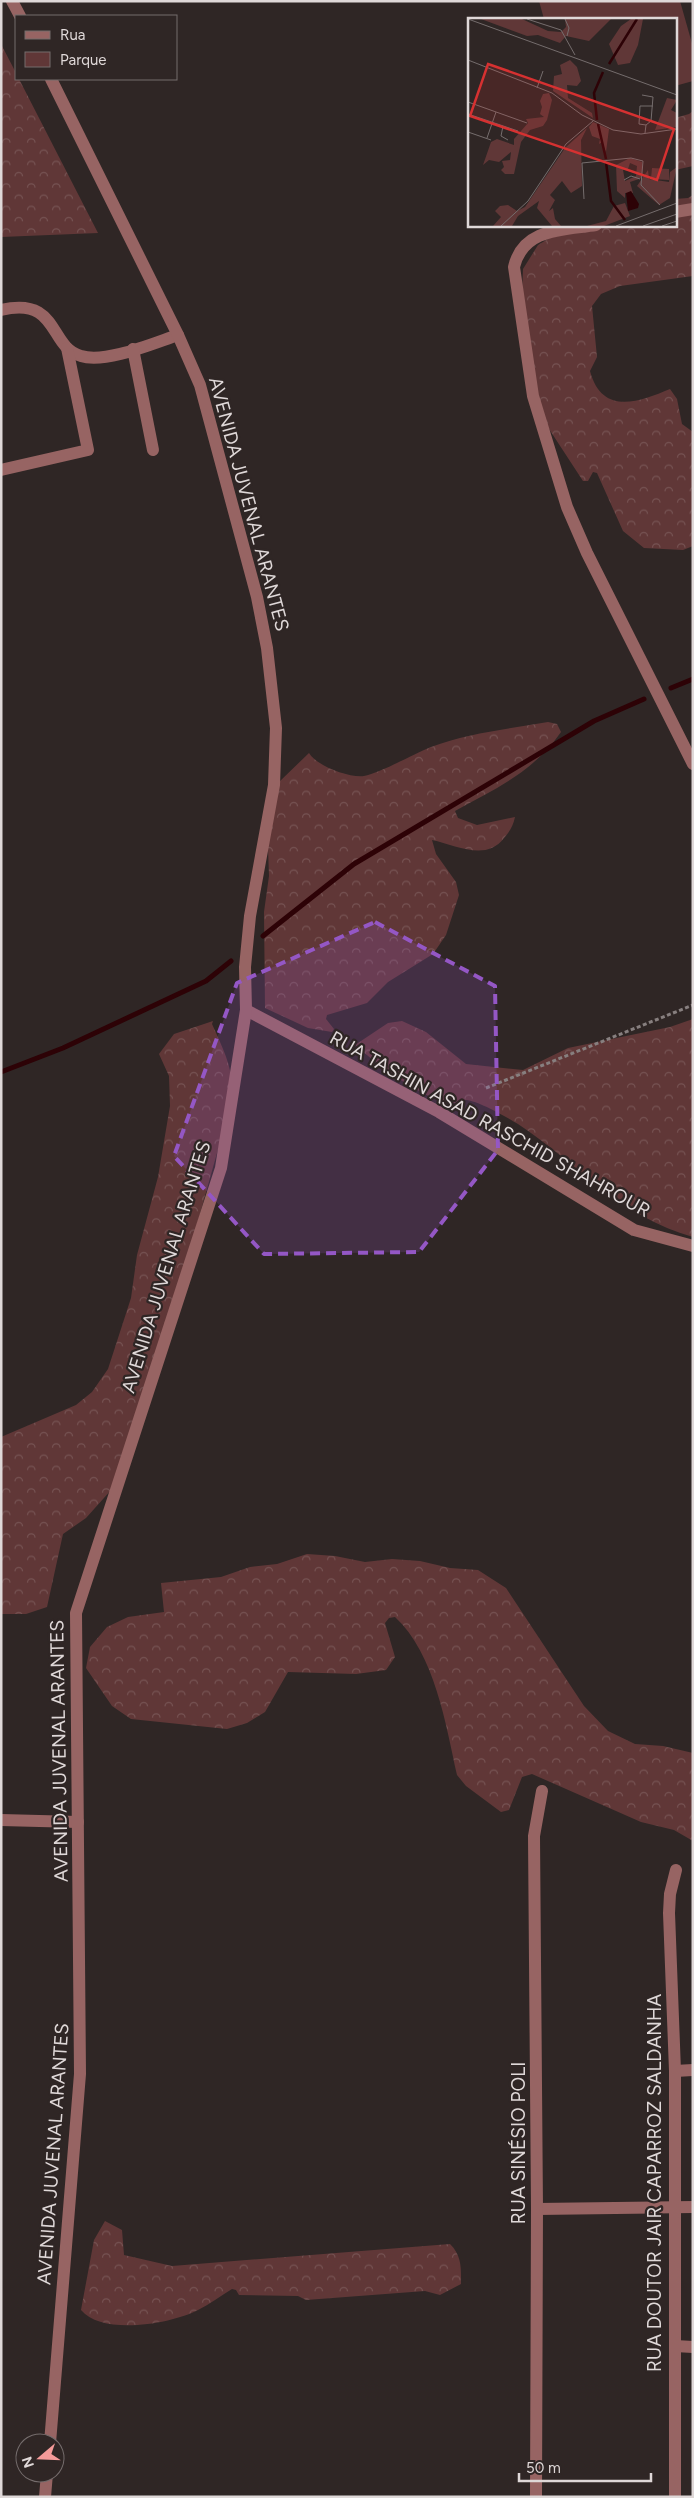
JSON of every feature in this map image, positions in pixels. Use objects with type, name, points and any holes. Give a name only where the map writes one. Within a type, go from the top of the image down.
[{"type":"street","points":[[12,1],[19,15]]},
{"type":"street","name":"AVENIDA JUVENAL ARANTES","points":[[51,80],[178,335],[200,385],[257,597],[267,648],[276,728],[274,785],[250,916],[245,967],[246,1010],[221,1168],[76,1613],[80,2074],[51,2433]]},
{"type":"street","points":[[676,212],[693,209]]},
{"type":"street","points":[[591,226],[533,238],[524,244],[517,254],[514,267],[533,396],[555,473],[587,553],[693,764]]},
{"type":"street","points":[[1,310],[11,307],[34,309],[49,320],[67,348],[88,450],[1,470]]},
{"type":"street","points":[[67,348],[80,356],[98,358],[178,335]]},
{"type":"street","points":[[132,349],[153,450]]},
{"type":"street","name":"RUA TASHIN ASAD RASCHID SHAHROUR","points":[[246,1010],[439,1112],[634,1230],[693,1246]]},
{"type":"street","name":"RUA SINÉSIO POLI","points":[[536,2497],[537,2209],[534,1836],[542,1791]]},
{"type":"street","points":[[1,1820],[78,1822]]},
{"type":"street","name":"RUA DOUTOR JAIR CAPARROZ SALDANHA","points":[[675,2497],[675,2071],[669,1913],[676,1870]]},
{"type":"street","points":[[675,2071],[693,2070]]},
{"type":"street","points":[[537,2209],[693,2207]]},
{"type":"street","points":[[674,2346],[693,2346]]},
{"type":"street","points":[[44,2496],[46,2483]]},
{"type":"path","points":[[486,1088],[693,1005]]},
{"type":"highlighted area","points":[[375,922],[495,986],[498,1150],[419,1252],[264,1254],[174,1156],[237,983]]},
{"type":"green space","points":[[539,1],[680,1],[693,47],[693,81],[676,86],[676,18],[544,18]]},
{"type":"green space","points":[[1,44],[15,71],[15,80],[20,80],[98,233],[1,237]]},
{"type":"green space","points":[[693,111],[693,166],[676,170],[676,118]]},
{"type":"green space","points":[[693,195],[693,276],[620,286],[601,294],[592,306],[597,357],[590,371],[603,395],[612,400],[623,402],[646,398],[670,389],[677,399],[682,424],[693,432],[693,546],[683,550],[644,548],[623,531],[597,473],[593,472],[588,481],[583,481],[534,406],[522,293],[523,269],[538,245],[569,226],[676,226],[676,199],[688,198]]},
{"type":"green space","points":[[548,722],[557,724],[561,732],[539,758],[513,778],[455,811],[458,818],[477,825],[515,817],[511,828],[504,838],[497,845],[489,849],[480,850],[470,850],[432,840],[436,854],[456,882],[459,895],[446,935],[433,954],[388,982],[367,1003],[327,1015],[326,1019],[334,1029],[332,1032],[308,1028],[265,1008],[264,912],[269,876],[267,820],[278,783],[309,753],[326,767],[350,775],[364,776],[445,742]]},
{"type":"green space","points":[[693,1019],[693,1237],[667,1228],[622,1203],[540,1139],[507,1117],[471,1101],[464,1100],[450,1103],[436,1099],[386,1070],[355,1045],[388,1023],[402,1021],[426,1032],[466,1064],[523,1070],[568,1048],[670,1027]]},
{"type":"green space","points":[[213,1021],[212,1024],[228,1062],[232,1082],[231,1103],[145,1410],[112,1489],[86,1518],[63,1534],[47,1607],[26,1614],[1,1614],[1,1437],[76,1405],[92,1392],[108,1369],[131,1298],[137,1255],[158,1177],[170,1106],[169,1076],[159,1054],[174,1034]]},
{"type":"green space","points":[[307,1554],[335,1556],[365,1562],[392,1559],[420,1561],[450,1568],[478,1570],[506,1588],[584,1706],[608,1731],[635,1744],[663,1746],[693,1753],[693,1841],[674,1830],[641,1822],[532,1774],[522,1777],[509,1810],[501,1812],[466,1786],[457,1775],[443,1713],[429,1670],[409,1632],[395,1617],[389,1618],[385,1623],[395,1657],[386,1670],[356,1674],[288,1672],[265,1712],[247,1723],[227,1729],[131,1719],[112,1706],[86,1668],[90,1647],[107,1627],[128,1617],[164,1612],[161,1583],[221,1577],[250,1567],[277,1564]]},
{"type":"green space","points":[[105,2221],[122,2230],[124,2255],[172,2266],[450,2244],[459,2258],[461,2284],[440,2295],[425,2291],[306,2300],[298,2296],[239,2295],[236,2290],[232,2289],[198,2310],[171,2320],[137,2325],[104,2323],[91,2318],[81,2310],[94,2240]]},
{"type":"waterway","points":[[671,688],[693,679]]},
{"type":"waterway","points":[[263,936],[354,864],[594,721],[644,699]]},
{"type":"waterway","points":[[1,1072],[63,1048],[206,981],[231,961]]}]
